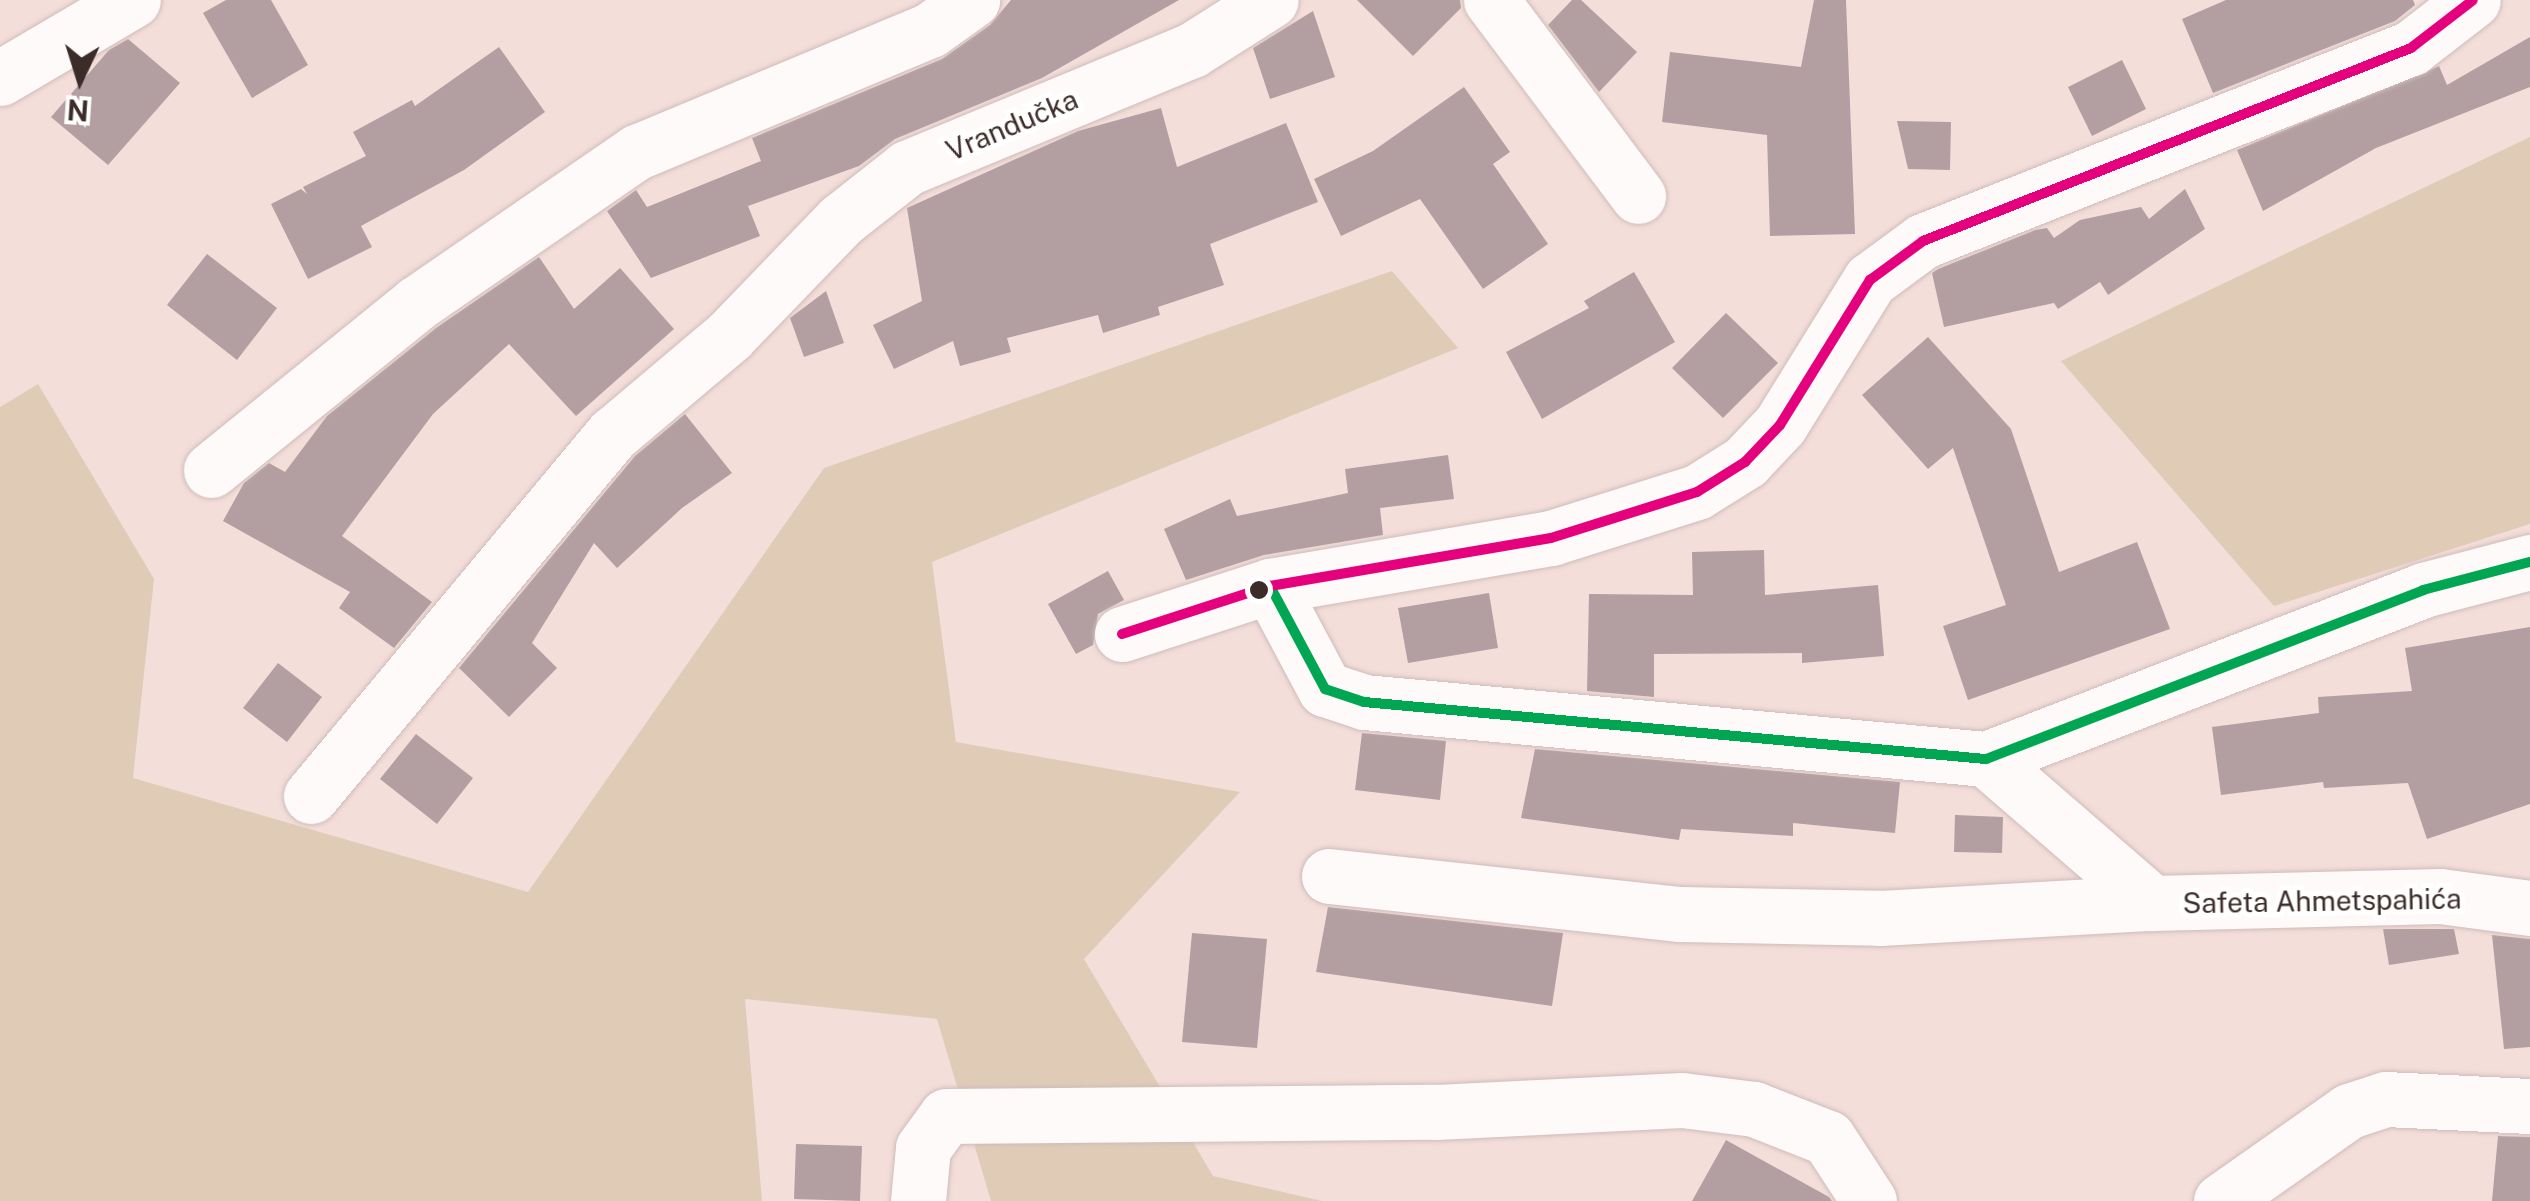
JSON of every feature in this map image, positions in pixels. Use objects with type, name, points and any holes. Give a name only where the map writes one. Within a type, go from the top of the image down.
[{"type":"street","points":[[212,470],[418,303],[636,152],[930,30],[972,0]]},
{"type":"street","name":"Vrandučka","points":[[311,796],[613,434],[729,336],[842,220],[907,168],[1192,50],[1270,0]]},
{"type":"street","points":[[1491,0],[1638,196]]},
{"type":"street","points":[[1122,634],[1270,586],[1550,538],[1697,492],[1745,462],[1780,425],[1870,280],[1923,242],[2411,48],[2472,0]]},
{"type":"street","points":[[0,78],[109,7]]},
{"type":"street","points":[[1270,586],[1325,688],[1364,702],[1609,730],[1986,759],[2423,590],[2530,562]]},
{"type":"street","name":"Safeta Ahmetspahića","points":[[1986,759],[2152,904],[2440,896],[2530,908]]},
{"type":"street","points":[[1329,876],[1680,914],[1880,918],[2152,904]]},
{"type":"street","points":[[2222,1201],[2349,1112],[2386,1099],[2530,1106]]},
{"type":"street","points":[[918,1201],[931,1130],[946,1116],[1436,1112],[1682,1100],[1754,1108],[1828,1138],[1870,1201]]},
{"type":"shaded area","points":[[2530,137],[2530,524],[2274,606],[2061,361]]},
{"type":"shaded area","points":[[1392,271],[1458,348],[932,562],[956,742],[1240,792],[1084,959],[1213,1176],[1322,1201],[991,1201],[937,1019],[745,999],[762,1201],[0,1201],[0,407],[38,384],[154,579],[133,778],[528,892],[824,468]]},
{"type":"building","points":[[226,0],[271,0],[308,65],[252,98],[203,13]]},
{"type":"building","points":[[1011,0],[1179,0],[1042,78],[895,139],[859,166],[748,206],[760,236],[651,278],[607,211],[636,190],[647,207],[761,161],[752,138],[942,59],[990,25]]},
{"type":"building","points":[[1357,0],[1460,0],[1461,8],[1413,56]]},
{"type":"building","points":[[1572,0],[1581,0],[1637,52],[1599,92],[1548,25]]},
{"type":"building","points":[[1814,0],[1846,0],[1855,234],[1770,236],[1767,135],[1662,122],[1670,52],[1801,67]]},
{"type":"building","points":[[2226,0],[2413,0],[2415,5],[2395,21],[2213,93],[2182,19]]},
{"type":"building","points":[[1313,11],[1335,77],[1270,99],[1253,48]]},
{"type":"building","points":[[2530,37],[2530,87],[2376,148],[2263,211],[2237,150],[2439,66],[2447,85]]},
{"type":"building","points":[[128,39],[180,83],[108,165],[51,117],[109,50]]},
{"type":"building","points":[[499,47],[545,112],[464,170],[361,226],[372,247],[308,279],[271,204],[301,189],[307,194],[303,187],[366,156],[353,132],[412,100],[415,106]]},
{"type":"building","points":[[2122,60],[2146,109],[2092,136],[2068,87]]},
{"type":"building","points":[[1464,87],[1510,152],[1493,164],[1548,244],[1483,289],[1420,199],[1341,236],[1314,179],[1373,151]]},
{"type":"building","points":[[1161,108],[1177,167],[1286,123],[1318,202],[1210,244],[1224,285],[1158,307],[1160,315],[1103,333],[1098,315],[1007,338],[1011,352],[960,366],[953,341],[894,369],[873,325],[922,301],[907,208],[1078,131]]},
{"type":"building","points":[[1897,121],[1951,122],[1950,170],[1908,169]]},
{"type":"building","points":[[2185,189],[2205,229],[2108,295],[2100,282],[2058,309],[2054,303],[1944,327],[1932,273],[1938,269],[2035,230],[2047,228],[2054,238],[2080,220],[2141,207],[2149,219]]},
{"type":"building","points":[[207,254],[277,308],[237,360],[167,305]]},
{"type":"building","points":[[539,257],[574,309],[620,268],[674,329],[576,416],[509,344],[433,414],[342,536],[432,602],[394,648],[339,608],[350,592],[223,521],[244,483],[269,463],[285,472],[327,416],[436,328]]},
{"type":"building","points":[[1634,272],[1675,342],[1542,419],[1506,352],[1589,308],[1584,301]]},
{"type":"building","points":[[826,291],[844,343],[804,357],[790,318]]},
{"type":"building","points":[[1726,313],[1778,363],[1723,418],[1672,368]]},
{"type":"building","points":[[1928,337],[2011,429],[2059,572],[2137,542],[2170,629],[1968,700],[1943,626],[2006,605],[1953,448],[1928,469],[1862,395]]},
{"type":"building","points":[[685,414],[732,473],[682,508],[617,568],[594,543],[532,643],[557,668],[509,717],[459,668],[635,456]]},
{"type":"building","points":[[1448,455],[1454,499],[1380,508],[1383,535],[1264,555],[1186,580],[1164,529],[1230,499],[1237,516],[1348,493],[1345,469]]},
{"type":"building","points":[[1764,550],[1765,595],[1878,585],[1884,656],[1802,663],[1802,653],[1654,654],[1654,697],[1587,691],[1589,594],[1693,595],[1692,552]]},
{"type":"building","points":[[1108,571],[1124,600],[1098,614],[1093,645],[1076,654],[1048,604]]},
{"type":"building","points":[[1489,593],[1498,648],[1408,663],[1398,608]]},
{"type":"building","points":[[2530,627],[2530,804],[2427,839],[2408,783],[2324,788],[2323,782],[2221,795],[2212,727],[2319,713],[2318,697],[2412,691],[2405,648]]},
{"type":"building","points":[[278,663],[322,697],[287,742],[243,708]]},
{"type":"building","points":[[1362,733],[1446,741],[1440,800],[1355,790]]},
{"type":"building","points":[[416,734],[473,778],[437,824],[380,779]]},
{"type":"building","points":[[1535,749],[1900,782],[1895,833],[1793,823],[1793,836],[1681,829],[1679,840],[1521,818]]},
{"type":"building","points":[[1955,815],[2003,817],[2002,853],[1954,852]]},
{"type":"building","points":[[1328,907],[1563,933],[1552,1006],[1316,972]]},
{"type":"building","points":[[2383,929],[2454,929],[2459,954],[2389,965]]},
{"type":"building","points":[[1192,933],[1267,939],[1257,1048],[1182,1042]]},
{"type":"building","points":[[2492,935],[2530,939],[2530,1047],[2504,1049]]},
{"type":"building","points":[[2498,1136],[2530,1137],[2530,1201],[2492,1201]]},
{"type":"building","points":[[1726,1140],[1829,1197],[1832,1201],[1692,1201]]},
{"type":"building","points":[[796,1144],[862,1146],[860,1201],[794,1199]]},
{"type":"transit line","points":[[1122,634],[1270,586],[1551,538],[1697,492],[1745,462],[1780,425],[1870,280],[1923,241],[2411,48],[2473,0]]},
{"type":"transit line","points":[[1270,586],[1325,689],[1364,702],[1986,759],[2423,590],[2530,562]]}]
